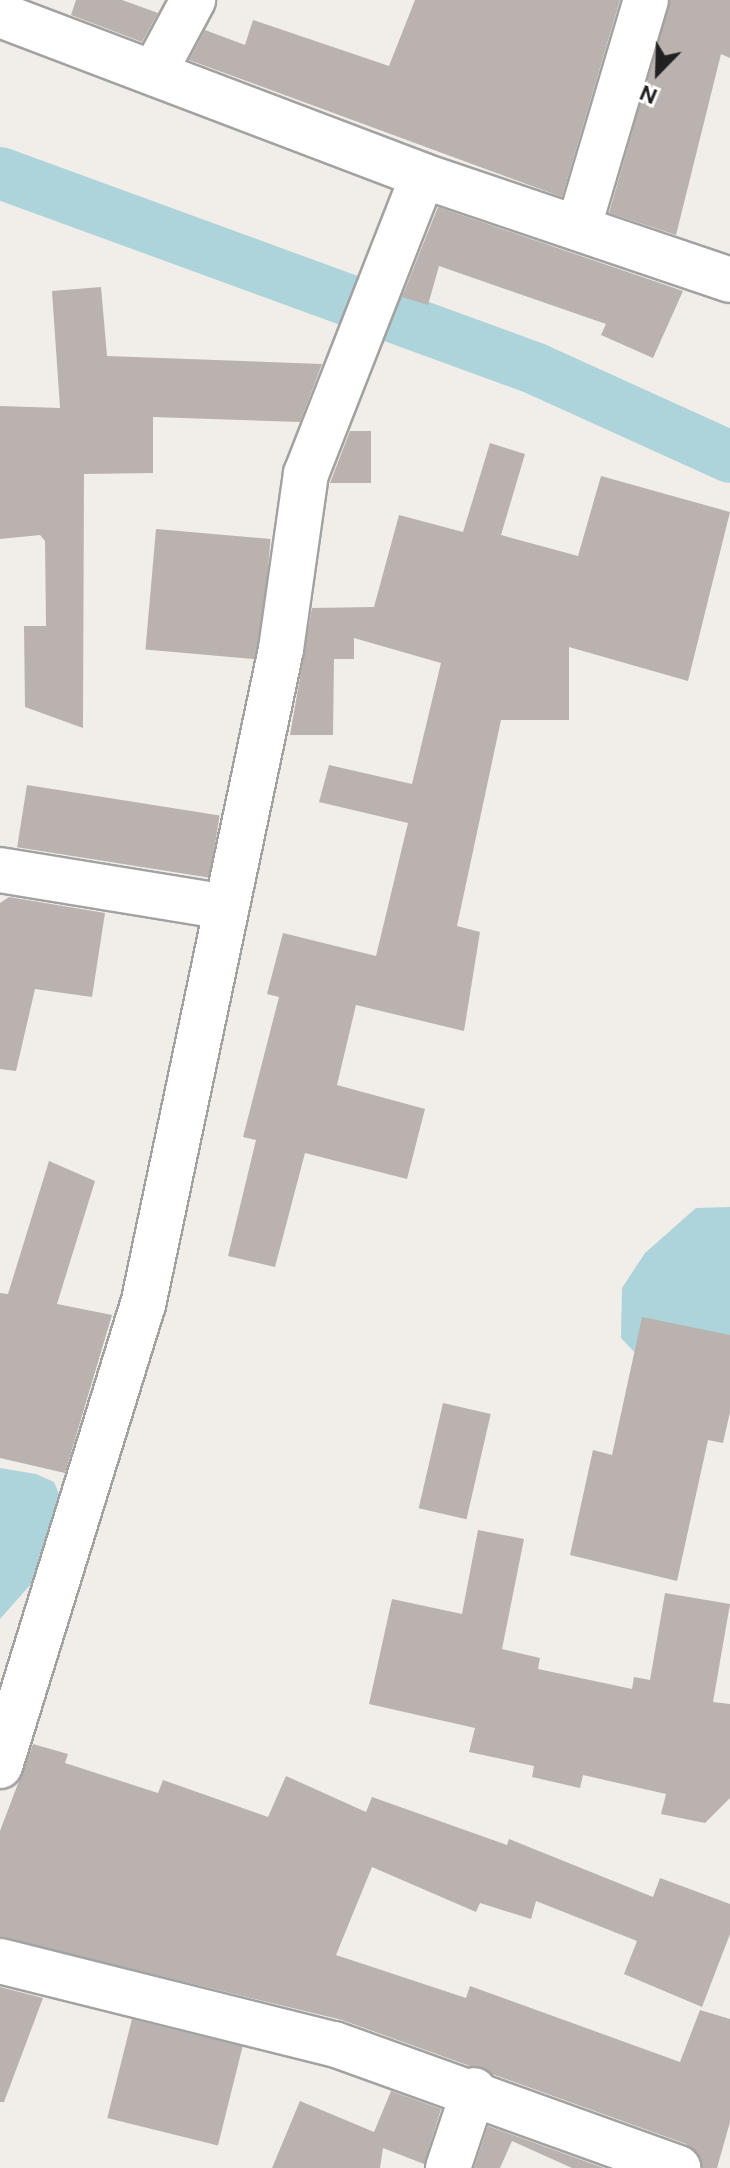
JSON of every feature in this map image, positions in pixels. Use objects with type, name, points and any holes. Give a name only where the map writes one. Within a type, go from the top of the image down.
[{"type":"street","points":[[155,71],[193,0]]},
{"type":"street","points":[[579,226],[646,0]]},
{"type":"street","points":[[0,15],[155,71],[423,176],[579,226],[730,280]]},
{"type":"street","points":[[0,1766],[12,1672],[84,1507],[143,1305],[281,649],[306,474],[331,422],[423,176]]},
{"type":"street","points":[[0,870],[226,907]]},
{"type":"street","points":[[0,1961],[334,2044],[474,2090],[678,2168]]},
{"type":"street","points":[[448,2168],[474,2090]]},
{"type":"water","points":[[730,1207],[730,1403],[640,1358],[621,1338],[622,1288],[645,1253],[696,1208]]},
{"type":"water","points":[[0,1468],[36,1474],[54,1482],[59,1494],[31,1584],[0,1619]]},
{"type":"building","points":[[76,0],[122,0],[158,13],[142,42],[71,15]]},
{"type":"building","points":[[415,0],[620,0],[562,197],[189,60],[205,30],[245,45],[253,20],[389,66]]},
{"type":"building","points":[[670,0],[730,0],[730,58],[721,54],[676,235],[609,213]]},
{"type":"building","points":[[438,207],[683,291],[653,358],[601,335],[606,324],[439,266],[428,305],[402,297]]},
{"type":"building","points":[[101,287],[107,356],[322,364],[300,422],[153,417],[153,473],[84,474],[83,728],[25,707],[24,626],[46,626],[45,541],[40,535],[0,539],[0,406],[60,408],[52,291]]},
{"type":"building","points":[[350,431],[371,431],[371,483],[330,483]]},
{"type":"building","points":[[490,443],[525,454],[501,535],[578,556],[601,476],[730,512],[688,681],[569,647],[569,720],[501,720],[457,926],[480,932],[464,1031],[356,1005],[337,1085],[425,1109],[407,1179],[305,1153],[275,1267],[228,1256],[256,1140],[243,1137],[279,997],[267,994],[283,933],[376,956],[408,823],[319,802],[329,765],[412,784],[441,663],[354,638],[354,659],[334,659],[333,735],[290,735],[312,608],[374,607],[399,515],[463,532]]},
{"type":"building","points":[[156,529],[271,539],[260,660],[145,650]]},
{"type":"building","points":[[27,785],[220,816],[210,878],[17,847]]},
{"type":"building","points":[[9,897],[105,913],[92,997],[35,989],[16,1071],[0,1069],[0,903]]},
{"type":"building","points":[[49,1161],[95,1181],[57,1304],[112,1315],[65,1473],[0,1458],[0,1293],[8,1294]]},
{"type":"building","points":[[642,1317],[730,1335],[730,1412],[723,1443],[708,1440],[677,1581],[570,1555],[593,1450],[612,1455]]},
{"type":"building","points":[[443,1403],[491,1414],[466,1519],[419,1508]]},
{"type":"building","points":[[478,1530],[524,1539],[502,1649],[540,1658],[538,1669],[632,1689],[634,1677],[650,1680],[665,1593],[730,1604],[713,1702],[730,1704],[730,1798],[705,1823],[661,1814],[666,1794],[583,1775],[580,1788],[532,1777],[534,1766],[469,1752],[475,1728],[369,1704],[392,1599],[462,1614]]},
{"type":"building","points":[[33,1744],[68,1754],[65,1763],[158,1793],[163,1780],[268,1817],[286,1776],[366,1812],[372,1797],[507,1845],[509,1839],[653,1897],[660,1878],[730,1904],[730,1934],[702,2007],[624,1974],[637,1941],[536,1901],[531,1919],[480,1903],[476,1912],[372,1867],[336,1955],[466,1998],[470,1986],[680,2062],[700,2010],[730,2019],[730,2122],[717,2168],[702,2168],[686,2144],[342,2020],[0,1937],[0,1831]]},
{"type":"building","points":[[0,1987],[43,1998],[4,2102],[0,2102]]},
{"type":"building","points":[[132,2019],[243,2047],[218,2146],[107,2118]]},
{"type":"building","points":[[391,2091],[441,2109],[424,2164],[383,2148],[380,2168],[272,2168],[300,2101],[374,2132]]},
{"type":"building","points":[[488,2126],[604,2168],[572,2168],[512,2141],[500,2168],[474,2168]]},
{"type":"waterway","points":[[0,173],[534,368],[730,457]]}]
